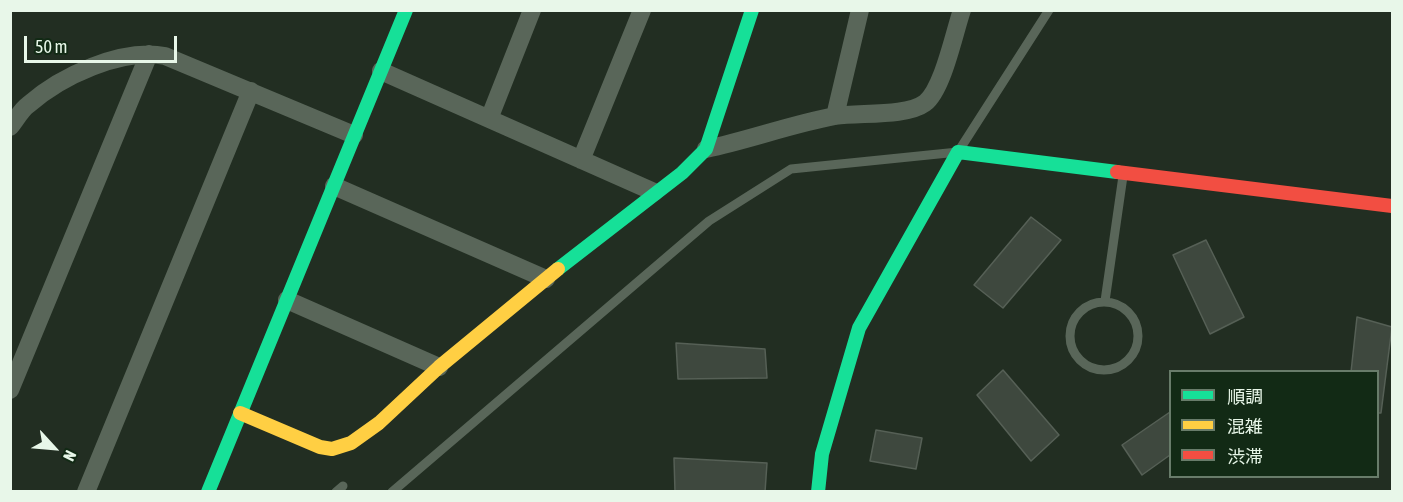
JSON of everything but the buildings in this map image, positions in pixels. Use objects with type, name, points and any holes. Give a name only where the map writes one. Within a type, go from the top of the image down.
[{"type":"street","points":[[208,492],[406,10]]},
{"type":"street","points":[[489,119],[532,10]]},
{"type":"street","points":[[581,160],[642,10]]},
{"type":"street","points":[[240,413],[320,447],[332,448],[351,443],[379,423],[438,367],[654,192],[682,173],[706,149],[752,10]]},
{"type":"street","points":[[835,116],[860,10]]},
{"type":"street","points":[[706,149],[835,116],[909,110],[924,104],[933,94],[962,10]]},
{"type":"street","points":[[10,127],[27,105],[83,70],[129,55],[149,54],[165,56],[354,135]]},
{"type":"street","points":[[10,390],[149,54]]},
{"type":"street","points":[[381,71],[654,192]]},
{"type":"street","points":[[86,492],[251,91]]},
{"type":"street","points":[[818,492],[822,454],[859,328],[958,152],[1392,207]]},
{"type":"street","points":[[334,186],[546,279]]},
{"type":"street","points":[[287,300],[438,367]]},
{"type":"lane","points":[[392,492],[709,221],[791,169],[958,152],[1048,10]]},
{"type":"lane","points":[[1105,301],[1123,172]]},
{"type":"lane","points":[[1105,301],[1122,306],[1134,319],[1138,330],[1138,343],[1134,354],[1123,366],[1111,370],[1095,370],[1080,362],[1073,353],[1069,339],[1070,326],[1078,312],[1091,304],[1105,301]]},
{"type":"traffic: fast","points":[[208,492],[406,10]]},
{"type":"traffic: fast","points":[[558,269],[682,173],[706,149],[752,10]]},
{"type":"traffic: fast","points":[[818,492],[822,454],[859,328],[958,152],[1117,172]]},
{"type":"traffic: slow","points":[[240,413],[320,447],[332,449],[351,443],[379,423],[439,367],[558,269]]},
{"type":"traffic: jam","points":[[1117,172],[1392,206]]}]
